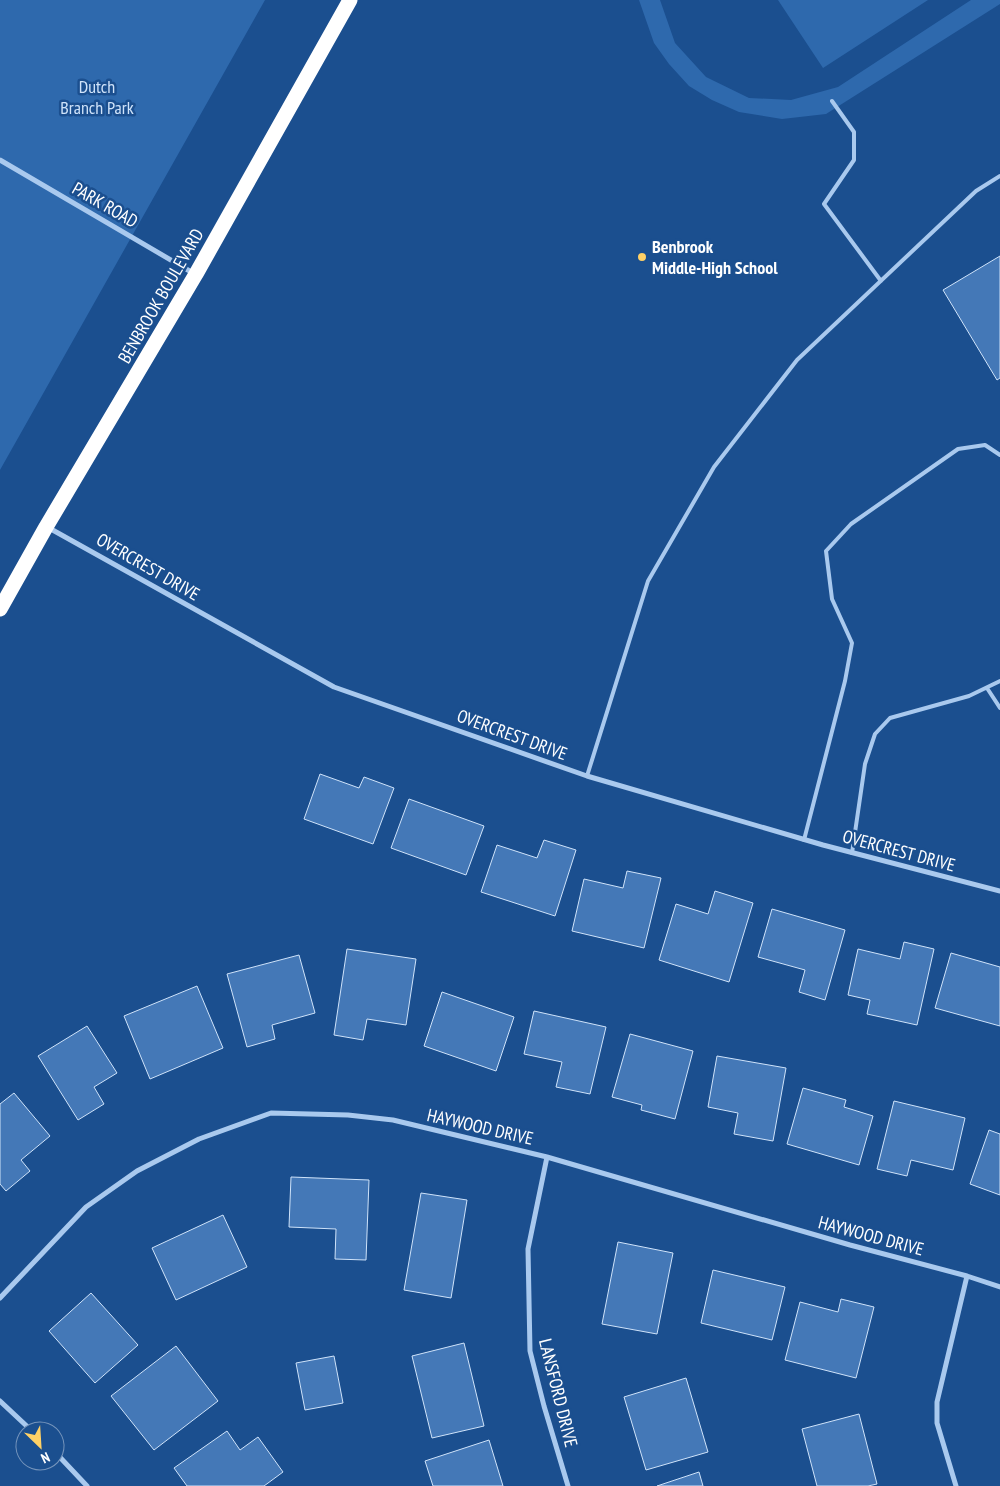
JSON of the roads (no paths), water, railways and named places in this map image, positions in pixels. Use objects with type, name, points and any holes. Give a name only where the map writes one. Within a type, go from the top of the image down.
[{"type":"highway","name":"BENBROOK BOULEVARD","points":[[0,609],[46,526],[196,274],[350,0]]},
{"type":"street","name":"PARK ROAD","points":[[0,160],[196,274]]},
{"type":"street","name":"OVERCREST DRIVE","points":[[46,526],[334,687],[587,776],[804,840],[1000,891]]},
{"type":"street","name":"HAYWOOD DRIVE","points":[[0,1298],[86,1207],[137,1171],[199,1139],[271,1113],[348,1115],[393,1120],[547,1157],[850,1245],[1000,1286]]},
{"type":"street","name":"LANSFORD DRIVE","points":[[547,1157],[528,1249],[530,1351],[568,1486]]},
{"type":"street","points":[[956,1486],[937,1423],[937,1402],[967,1276]]},
{"type":"street","points":[[0,1401],[21,1421]]},
{"type":"street","points":[[65,1462],[88,1486]]},
{"type":"lane","points":[[832,101],[854,132],[854,160],[824,204],[881,282]]},
{"type":"lane","points":[[587,776],[648,581],[714,467],[797,360],[976,191],[1000,176]]},
{"type":"lane","points":[[804,840],[846,681],[852,643],[832,599],[826,551],[851,524],[958,449],[985,445],[1000,455]]},
{"type":"lane","points":[[852,853],[865,764],[875,734],[890,718],[968,696],[1000,680]]},
{"type":"lane","points":[[987,688],[1000,708]]},
{"type":"place","name":"Benbrook Middle-High School","points":[[642,257]]},
{"type":"park label","name":"Dutch Branch Park","points":[[97,97]]}]
